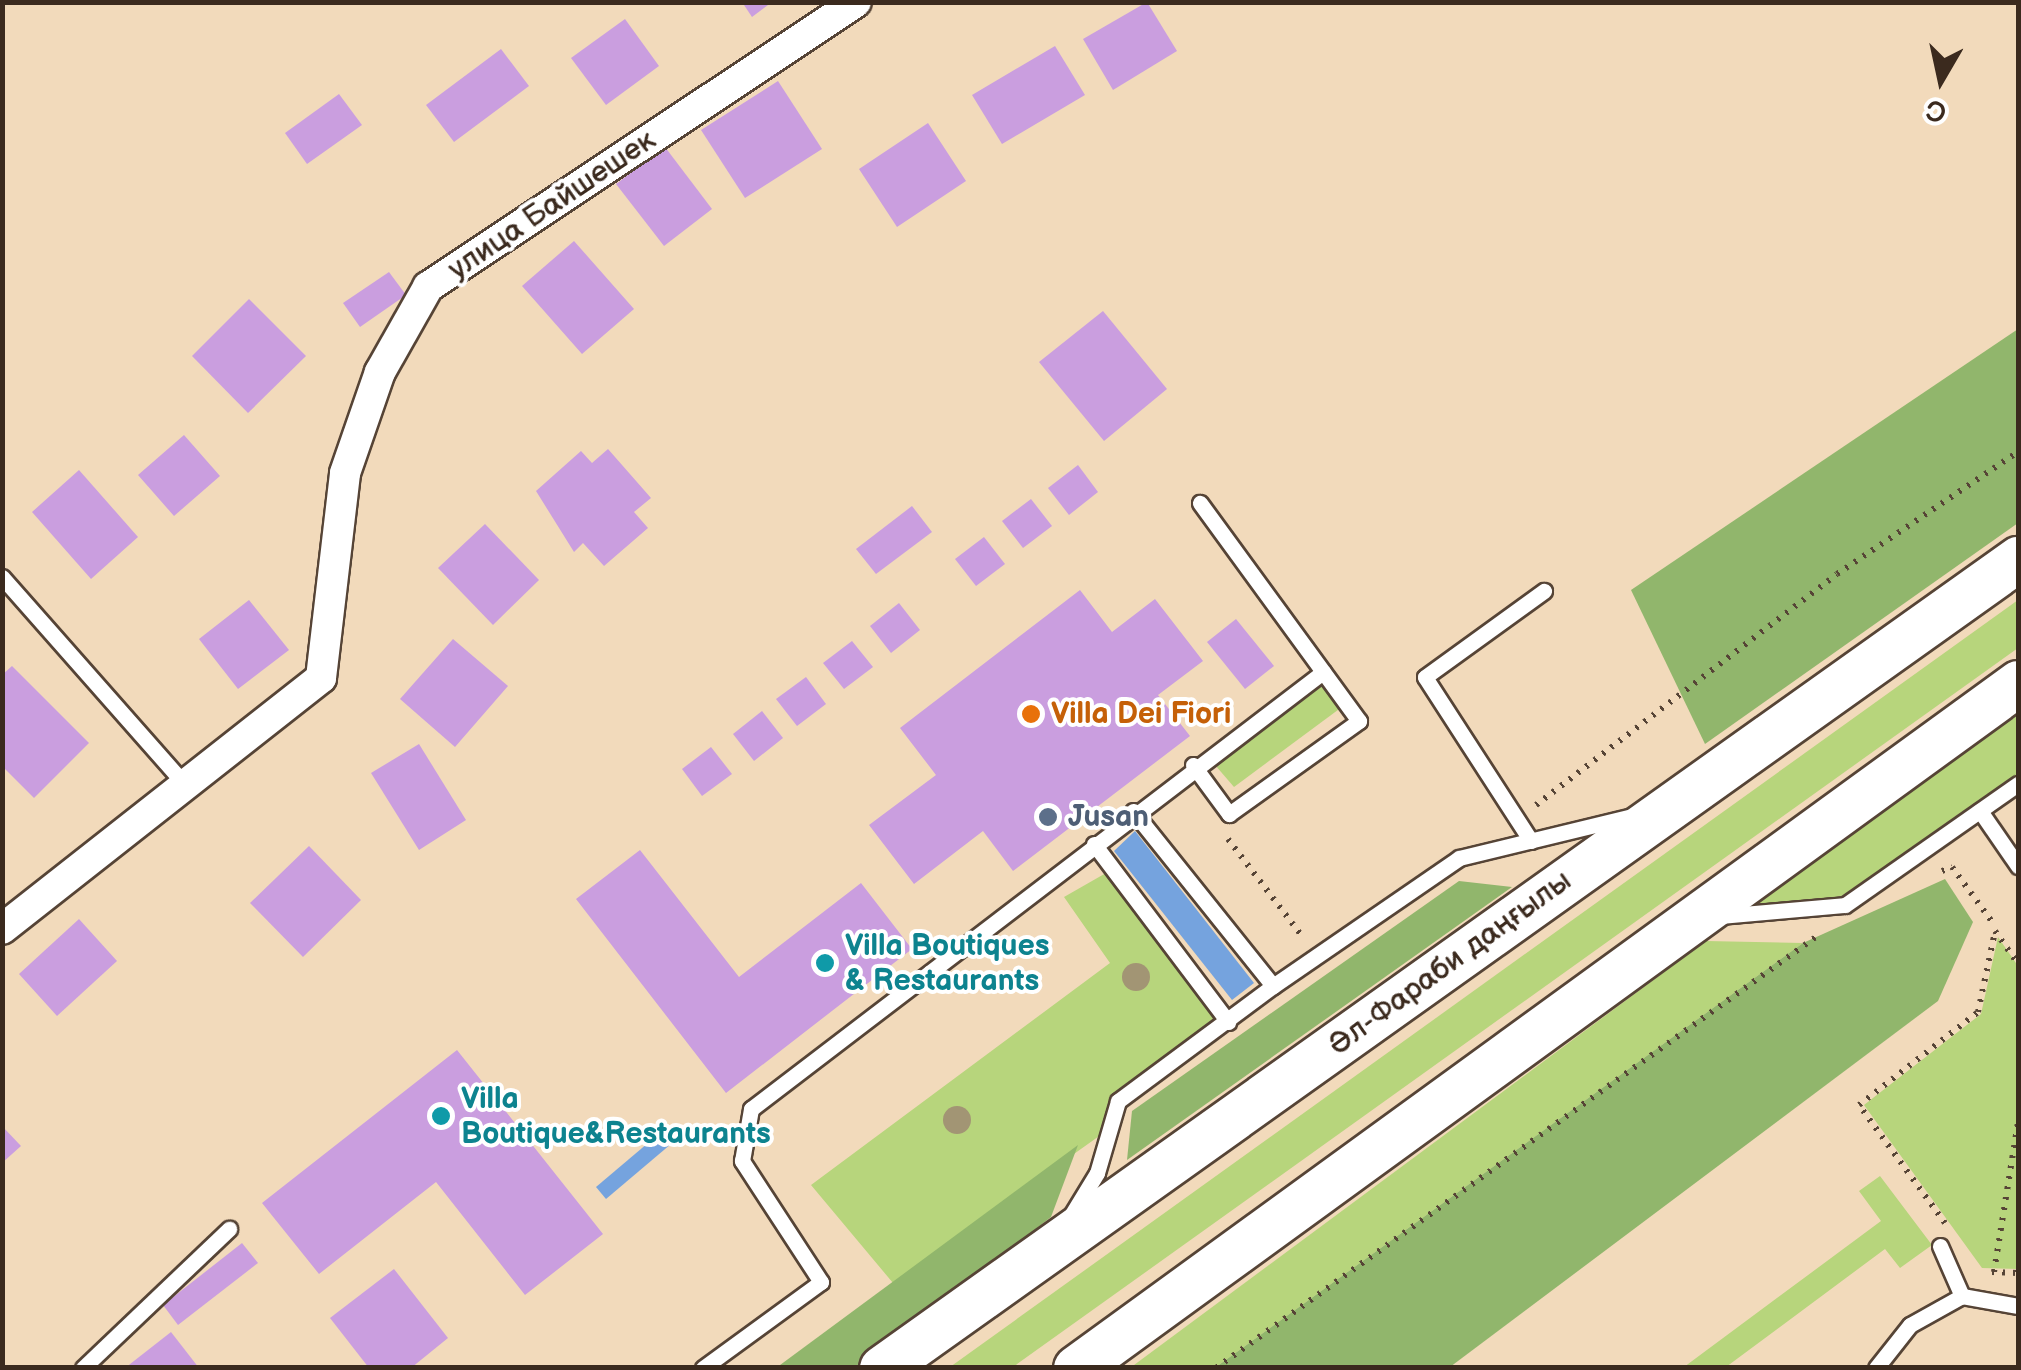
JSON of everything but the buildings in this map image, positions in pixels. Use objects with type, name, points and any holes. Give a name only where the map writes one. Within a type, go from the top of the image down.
[{"type":"main road","name":"Әл-Фараби даңғылы","points":[[882,1368],[2018,559]]},
{"type":"main road","points":[[1076,1368],[2018,683]]},
{"type":"street","name":"улица Байшешек","points":[[2,930],[188,788],[321,678],[345,473],[380,372],[428,287],[856,2]]},
{"type":"lane","points":[[1193,765],[1229,814],[1358,721],[1200,503]]},
{"type":"lane","points":[[2,578],[188,788]]},
{"type":"lane","points":[[1531,840],[1425,676],[1544,591]]},
{"type":"lane","points":[[703,1368],[820,1282],[742,1161],[751,1110],[1178,776],[1323,672]]},
{"type":"lane","points":[[1690,918],[1845,905],[2018,784]]},
{"type":"lane","points":[[1054,1244],[1097,1173],[1118,1101],[1273,986],[1459,858],[1666,807]]},
{"type":"lane","points":[[1980,810],[2018,866]]},
{"type":"lane","points":[[1133,811],[1273,986]]},
{"type":"lane","points":[[1094,844],[1228,1022]]},
{"type":"lane","points":[[83,1368],[229,1228]]},
{"type":"lane","points":[[1940,1246],[1962,1296]]},
{"type":"lane","points":[[1876,1368],[1910,1325],[1962,1296],[2018,1306]]},
{"type":"path","points":[[1512,816],[1551,797],[1837,574],[2018,452]]},
{"type":"path","points":[[1178,776],[1308,944],[1322,934]]},
{"type":"path","points":[[1924,880],[1952,867],[1993,923]]},
{"type":"path","points":[[1216,1368],[1837,925]]},
{"type":"path","points":[[1958,1242],[1859,1105],[1978,1012],[1994,932],[2018,964]]},
{"type":"path","points":[[1994,1272],[2018,1122]]},
{"type":"path","points":[[2004,1208],[2018,1210]]},
{"type":"path","points":[[1980,1272],[2018,1273]]},
{"type":"green space","points":[[2018,329],[2018,523],[1705,744],[1631,590]]},
{"type":"green space","points":[[2018,600],[2018,648],[1013,1367],[950,1367]]},
{"type":"green space","points":[[1329,681],[1346,704],[1234,787],[1215,765]]},
{"type":"green space","points":[[2018,692],[2018,782],[1845,905],[1704,918]]},
{"type":"green space","points":[[1113,869],[1228,1022],[1118,1101],[1102,1134],[893,1283],[811,1185],[1110,963],[1064,897]]},
{"type":"green space","points":[[1945,879],[1973,922],[1938,1001],[1450,1367],[1216,1367],[1803,943]]},
{"type":"green space","points":[[1459,881],[1512,887],[1127,1160],[1132,1111]]},
{"type":"green space","points":[[1998,937],[2018,966],[2018,1269],[1982,1268],[1864,1105],[1981,1014]]},
{"type":"green space","points":[[1706,941],[1803,943],[1216,1367],[1130,1368]]},
{"type":"green space","points":[[1078,1145],[1051,1217],[881,1350],[856,1367],[776,1368]]},
{"type":"green space","points":[[1880,1176],[1932,1245],[1900,1268],[1885,1249],[1726,1367],[1684,1367],[1881,1221],[1859,1191]]},
{"type":"water","points":[[1135,831],[1254,983],[1232,1000],[1114,851]]},
{"type":"water","points":[[661,1132],[671,1144],[606,1199],[596,1187]]},
{"type":"place","name":"Villa Dei Fiori","points":[[1031,714]]},
{"type":"place","name":"Jusan","points":[[1048,817]]},
{"type":"place","name":"Villa Boutiques & Restaurants","points":[[825,963]]},
{"type":"place","name":"Villa Boutique&Restaurants","points":[[441,1116]]}]
